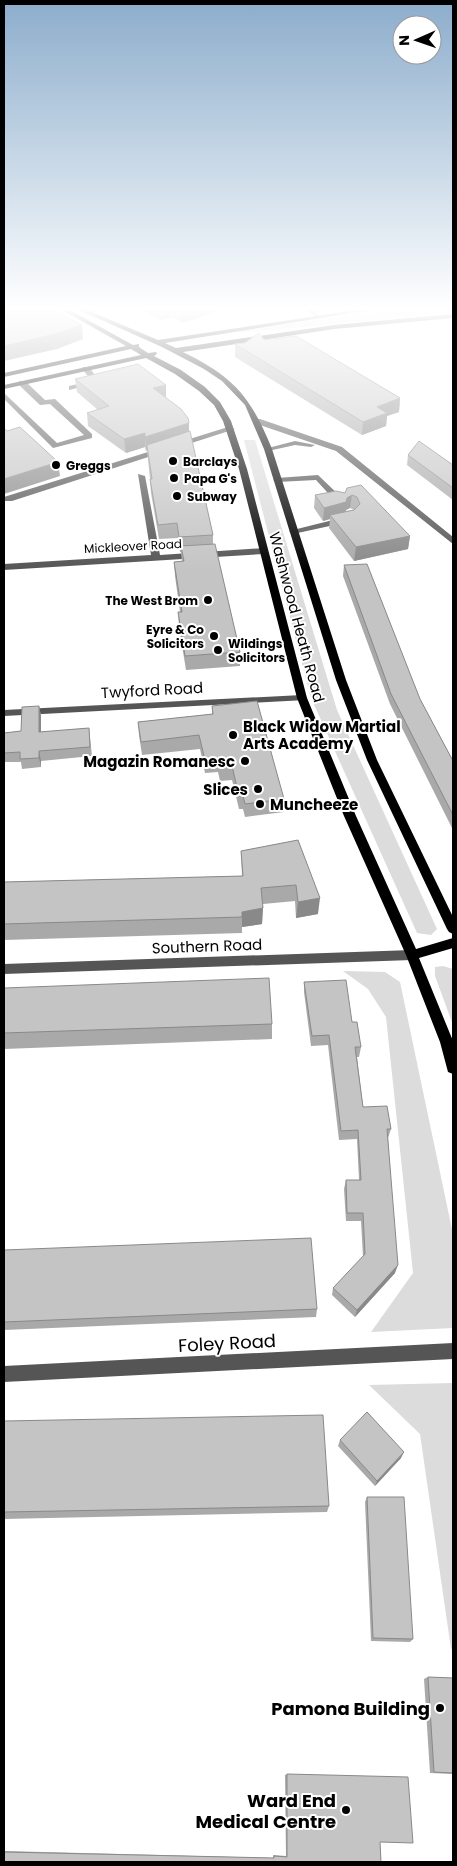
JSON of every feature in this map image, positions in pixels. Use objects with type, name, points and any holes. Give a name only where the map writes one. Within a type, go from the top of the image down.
[{"type":"main road","name":"Washwood Heath Road","points":[[210,397],[217,404],[231,429],[244,469],[302,698],[350,816],[412,955],[447,1042],[453,1068]]},
{"type":"main road","name":"Washwood Heath Road","points":[[242,397],[256,417],[268,449],[341,680],[372,760],[453,929]]},
{"type":"main road","points":[[412,955],[453,943]]},
{"type":"street","points":[[6,397],[56,446],[89,436],[52,401],[43,403],[37,397]]},
{"type":"street","points":[[256,417],[339,449],[453,542]]},
{"type":"street","points":[[4,498],[9,499],[231,429]]},
{"type":"street","points":[[268,449],[295,443],[311,445],[355,462]]},
{"type":"street","points":[[141,476],[156,558]]},
{"type":"street","points":[[277,480],[318,477],[341,502]]},
{"type":"street","points":[[293,531],[349,519],[353,517],[351,513]]},
{"type":"street","name":"Mickleover Road","points":[[4,566],[264,551]]},
{"type":"street","name":"Twyford Road","points":[[4,713],[302,698]]},
{"type":"street","name":"Southern Road","points":[[4,969],[412,955]]},
{"type":"street","name":"Foley Road","points":[[4,1374],[453,1351]]},
{"type":"shaded area","points":[[244,440],[255,440],[337,710],[437,929],[431,935],[417,933],[311,698]]},
{"type":"shaded area","points":[[443,966],[453,969],[453,1025],[435,976],[435,967]]},
{"type":"shaded area","points":[[343,971],[385,972],[400,982],[453,1234],[453,1328],[371,1332],[413,1273],[386,1017],[368,989]]},
{"type":"shaded area","points":[[453,1383],[453,1649],[451,1649],[420,1434],[369,1385]]},
{"type":"building","points":[[98,397],[165,397],[181,409],[188,418],[189,423],[145,437],[145,433],[124,439],[87,413],[109,406]]},
{"type":"building","points":[[322,397],[400,398],[377,407],[387,413],[363,422]]},
{"type":"building","points":[[20,427],[58,462],[4,479],[4,428],[7,431]]},
{"type":"building","points":[[190,431],[213,535],[179,537],[177,523],[158,525],[150,479],[152,479],[147,445]]},
{"type":"building","points":[[419,441],[453,465],[453,488],[408,455]]},
{"type":"building","points":[[361,485],[410,536],[356,547],[330,515],[354,510],[360,504],[357,497],[352,495],[347,498],[346,502],[324,508],[315,495],[336,491],[345,493],[347,488]]},
{"type":"building","points":[[215,544],[240,652],[185,656],[178,612],[182,612],[174,562],[184,561],[181,546]]},
{"type":"building","points":[[367,564],[420,699],[453,761],[453,815],[391,694],[344,565]]},
{"type":"building","points":[[257,701],[284,799],[245,804],[243,796],[239,796],[232,766],[220,768],[218,759],[205,760],[199,735],[141,742],[138,722],[213,714],[212,706]]},
{"type":"building","points":[[39,706],[39,732],[89,728],[90,747],[39,751],[39,758],[20,759],[20,752],[4,753],[4,733],[21,731],[22,707]]},
{"type":"building","points":[[298,840],[320,898],[298,902],[296,885],[261,888],[263,908],[242,912],[242,917],[4,924],[4,882],[243,876],[241,851]]},
{"type":"building","points":[[269,978],[272,1024],[4,1033],[4,988]]},
{"type":"building","points":[[346,980],[352,1022],[357,1022],[361,1047],[355,1047],[363,1107],[387,1106],[391,1129],[387,1129],[398,1265],[357,1310],[333,1288],[365,1254],[363,1213],[347,1213],[346,1180],[361,1180],[358,1130],[341,1131],[329,1035],[312,1036],[304,982]]},
{"type":"building","points":[[311,1238],[317,1309],[4,1322],[4,1250]]},
{"type":"building","points":[[367,1412],[404,1452],[377,1481],[340,1440]]},
{"type":"building","points":[[323,1415],[329,1506],[4,1512],[4,1421]]},
{"type":"building","points":[[367,1497],[404,1497],[413,1639],[373,1638]]},
{"type":"building","name":"Pamona Building","points":[[428,1677],[453,1678],[453,1773],[434,1772]]},
{"type":"building","name":"Ward End Medical Centre","points":[[287,1774],[408,1777],[413,1843],[380,1842],[381,1862],[4,1862],[4,1852],[287,1857]]},
{"type":"place","name":"Barclays","points":[[173,461]]},
{"type":"place","name":"Greggs","points":[[56,465]]},
{"type":"place","name":"Papa G's","points":[[174,478]]},
{"type":"place","name":"Subway","points":[[177,496]]},
{"type":"place","name":"The West Brom","points":[[208,600]]},
{"type":"place","name":"Eyre & Co Solicitors","points":[[214,636]]},
{"type":"place","name":"Wildings Solicitors","points":[[218,650]]},
{"type":"place","name":"Black Widow Martial Arts Academy","points":[[233,735]]},
{"type":"place","name":"Magazin Romanesc","points":[[245,761]]},
{"type":"place","name":"Slices","points":[[258,789]]},
{"type":"place","name":"Muncheeze","points":[[260,804]]},
{"type":"place","name":"Pamona Building","points":[[440,1708]]},
{"type":"place","name":"Ward End Medical Centre","points":[[346,1810]]}]
